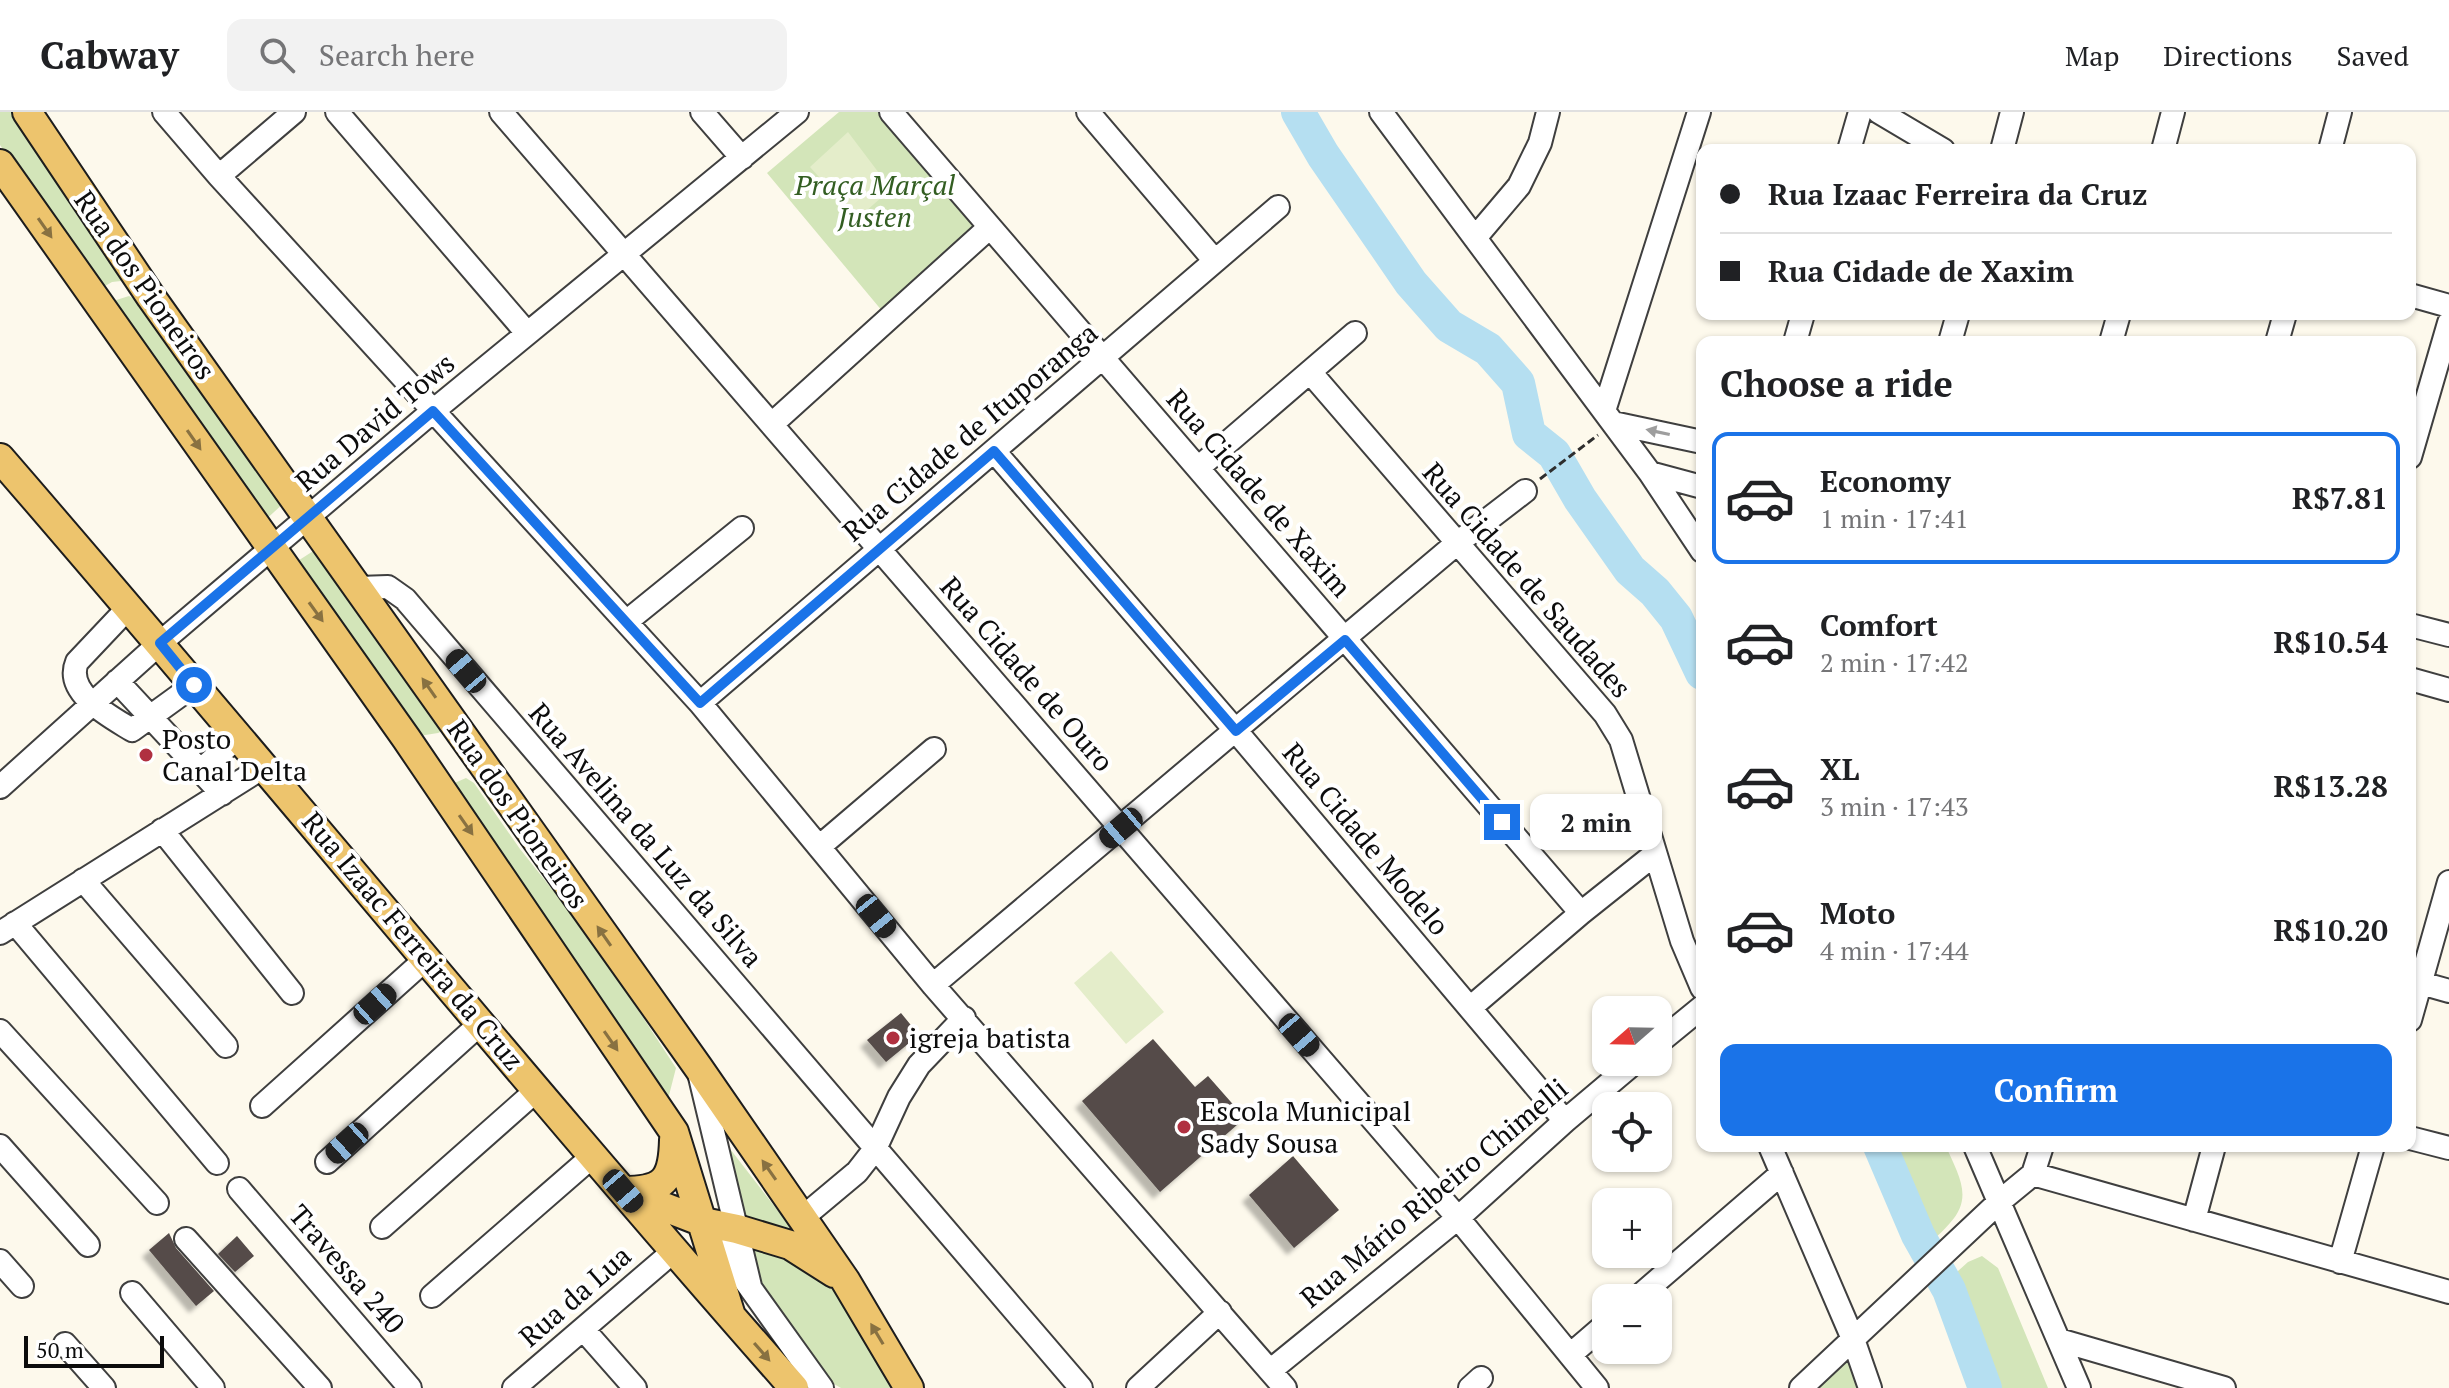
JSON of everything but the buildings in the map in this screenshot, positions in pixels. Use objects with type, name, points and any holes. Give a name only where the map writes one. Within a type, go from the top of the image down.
[{"type":"main road","name":"Rua dos Pioneiros","points":[[27,112],[151,297],[698,1067],[845,1280]]},
{"type":"main road","name":"Rua dos Pioneiros","points":[[0,164],[435,779],[674,1132],[731,1316]]},
{"type":"main road","points":[[96,301],[111,293],[125,291],[151,297]]},
{"type":"main road","name":"Rua Izaac Ferreira da Cruz","points":[[0,458],[731,1316],[810,1384]]},
{"type":"main road","points":[[406,738],[434,743],[460,732]]},
{"type":"main road","points":[[435,779],[462,768],[477,769],[491,775]]},
{"type":"main road","points":[[623,1191],[648,1191],[660,1186],[669,1175],[674,1160],[674,1132]]},
{"type":"main road","points":[[623,1191],[703,1222],[790,1245],[845,1280],[909,1388]]},
{"type":"street","points":[[164,112],[700,703],[933,985],[1285,1388]]},
{"type":"street","points":[[219,176],[294,112]]},
{"type":"street","points":[[337,112],[527,333]]},
{"type":"street","name":"Rua Cidade de Ouro","points":[[501,112],[1458,1218],[1597,1388]]},
{"type":"street","points":[[702,112],[742,158]]},
{"type":"street","name":"Rua David Tows","points":[[0,787],[270,549],[797,112]]},
{"type":"street","name":"Rua Cidade de Xaxim","points":[[891,112],[1581,913]]},
{"type":"street","points":[[1088,112],[1215,261]]},
{"type":"street","points":[[1381,112],[1609,417],[1696,542]]},
{"type":"street","points":[[1475,238],[1519,186],[1540,143],[1548,112]]},
{"type":"street","points":[[1609,417],[1699,112]]},
{"type":"street","points":[[1851,144],[1860,112]]},
{"type":"street","points":[[1879,112],[1933,144]]},
{"type":"street","points":[[2004,144],[2012,112]]},
{"type":"street","points":[[2165,144],[2173,112]]},
{"type":"street","points":[[2332,144],[2340,112]]},
{"type":"street","name":"Rua Cidade de Ituporanga","points":[[700,703],[1278,207]]},
{"type":"street","points":[[772,424],[990,227]]},
{"type":"street","points":[[2416,297],[2449,306]]},
{"type":"street","points":[[2416,436],[2449,323]]},
{"type":"street","points":[[1198,468],[1355,333]]},
{"type":"street","name":"Rua Cidade de Saudades","points":[[1310,372],[1605,714],[1621,740],[1682,941],[1696,974]]},
{"type":"street","points":[[1609,417],[1696,440]]},
{"type":"street","name":"Rua Cidade Modelo","points":[[994,451],[1236,731],[1565,1121]]},
{"type":"street","points":[[1650,473],[1696,485]]},
{"type":"street","points":[[933,985],[1456,544],[1530,488]]},
{"type":"street","points":[[626,622],[742,528]]},
{"type":"street","name":"Rua Avelina da Luz da Silva","points":[[358,588],[388,587],[405,599],[1081,1388]]},
{"type":"street","points":[[129,607],[77,662],[74,669],[76,679],[91,705],[132,730],[194,685]]},
{"type":"street","points":[[2416,627],[2449,635]]},
{"type":"street","points":[[117,681],[222,794]]},
{"type":"street","points":[[2416,681],[2449,690]]},
{"type":"street","points":[[200,771],[239,736]]},
{"type":"street","points":[[819,847],[934,749]]},
{"type":"street","points":[[217,1163],[7,928],[265,766]]},
{"type":"street","points":[[162,830],[292,993]]},
{"type":"street","points":[[1470,1008],[1655,854]]},
{"type":"street","points":[[83,880],[226,1046]]},
{"type":"street","points":[[2449,882],[2416,982],[2449,991]]},
{"type":"street","points":[[262,1106],[427,958]]},
{"type":"street","points":[[1672,1032],[1696,1012]]},
{"type":"street","points":[[802,1218],[857,1172],[875,1149],[899,1097],[919,1065],[964,1018]]},
{"type":"street","points":[[327,1162],[481,1023]]},
{"type":"street","points":[[0,1031],[157,1203]]},
{"type":"street","points":[[698,1067],[750,1286]]},
{"type":"street","name":"Rua Mário Ribeiro Chimelli","points":[[1271,1370],[1458,1218],[1618,1076]]},
{"type":"street","points":[[382,1227],[538,1089]]},
{"type":"street","points":[[2416,1140],[2449,1148]]},
{"type":"street","points":[[0,1146],[88,1245]]},
{"type":"street","points":[[1773,1152],[1853,1339],[1870,1388]]},
{"type":"street","points":[[1978,1152],[2079,1388]]},
{"type":"street","points":[[1801,1388],[1999,1202],[2033,1174],[2040,1152]]},
{"type":"street","points":[[2194,1220],[2212,1152]]},
{"type":"street","points":[[2340,1262],[2371,1152]]},
{"type":"street","points":[[432,1296],[594,1155]]},
{"type":"street","points":[[1653,1284],[1782,1173]]},
{"type":"street","points":[[2033,1174],[2449,1292]]},
{"type":"street","name":"Travessa 240","points":[[239,1189],[410,1388]]},
{"type":"street","points":[[703,1222],[750,1286],[810,1384],[834,1388]]},
{"type":"street","points":[[186,1239],[320,1388]]},
{"type":"street","name":"Rua da Lua","points":[[518,1387],[675,1250]]},
{"type":"street","points":[[0,1261],[22,1286]]},
{"type":"street","points":[[132,1293],[213,1388]]},
{"type":"street","points":[[1138,1388],[1220,1312]]},
{"type":"street","points":[[583,1329],[635,1388]]},
{"type":"street","points":[[1570,1355],[1592,1336]]},
{"type":"street","points":[[2059,1340],[2224,1388]]},
{"type":"street","points":[[65,1344],[104,1388]]},
{"type":"path","points":[[1530,488],[1573,456],[1609,417]]},
{"type":"green space","points":[[0,112],[16,112],[130,280],[112,282],[98,290],[0,145]]},
{"type":"green space","name":"Praça Marçal Justen","points":[[839,112],[882,112],[983,228],[883,312],[767,173]]},
{"type":"green space","points":[[848,132],[891,189],[857,219],[810,167]]},
{"type":"green space","points":[[129,296],[138,301],[285,502],[262,523],[110,302]]},
{"type":"green space","points":[[321,546],[446,729],[419,736],[290,566]]},
{"type":"green space","points":[[466,778],[474,783],[520,849],[591,938],[676,1068],[666,1107],[443,788]]},
{"type":"green space","points":[[1111,951],[1164,1012],[1126,1044],[1074,983]]},
{"type":"green space","points":[[727,1145],[799,1238],[745,1218]]},
{"type":"green space","points":[[1899,1152],[1949,1152],[1959,1176],[1961,1204],[1945,1228],[1931,1241],[1927,1218]]},
{"type":"green space","points":[[743,1236],[844,1283],[906,1388],[841,1388],[815,1373],[756,1289]]},
{"type":"green space","points":[[1982,1256],[1998,1268],[2048,1388],[1994,1388],[1965,1309],[1948,1280],[1968,1262]]},
{"type":"green space","points":[[1852,1343],[1868,1388],[1804,1388]]},
{"type":"waterway","points":[[1298,112],[1323,155],[1411,283],[1449,326],[1488,349],[1518,383],[1529,434],[1554,454],[1580,499],[1630,570],[1655,592],[1676,618],[1696,660]]},
{"type":"waterway","points":[[1883,1152],[1918,1235],[1949,1290],[1985,1388]]},
{"type":"place","name":"Posto Canal Delta","points":[[146,755]]},
{"type":"place","name":"igreja batista","points":[[893,1038]]},
{"type":"place","name":"Escola Municipal Sady Sousa","points":[[1184,1127]]},
{"type":"route","points":[[194,685],[160,643],[433,411],[700,703],[994,451],[1236,731],[1345,640],[1502,822]]}]
